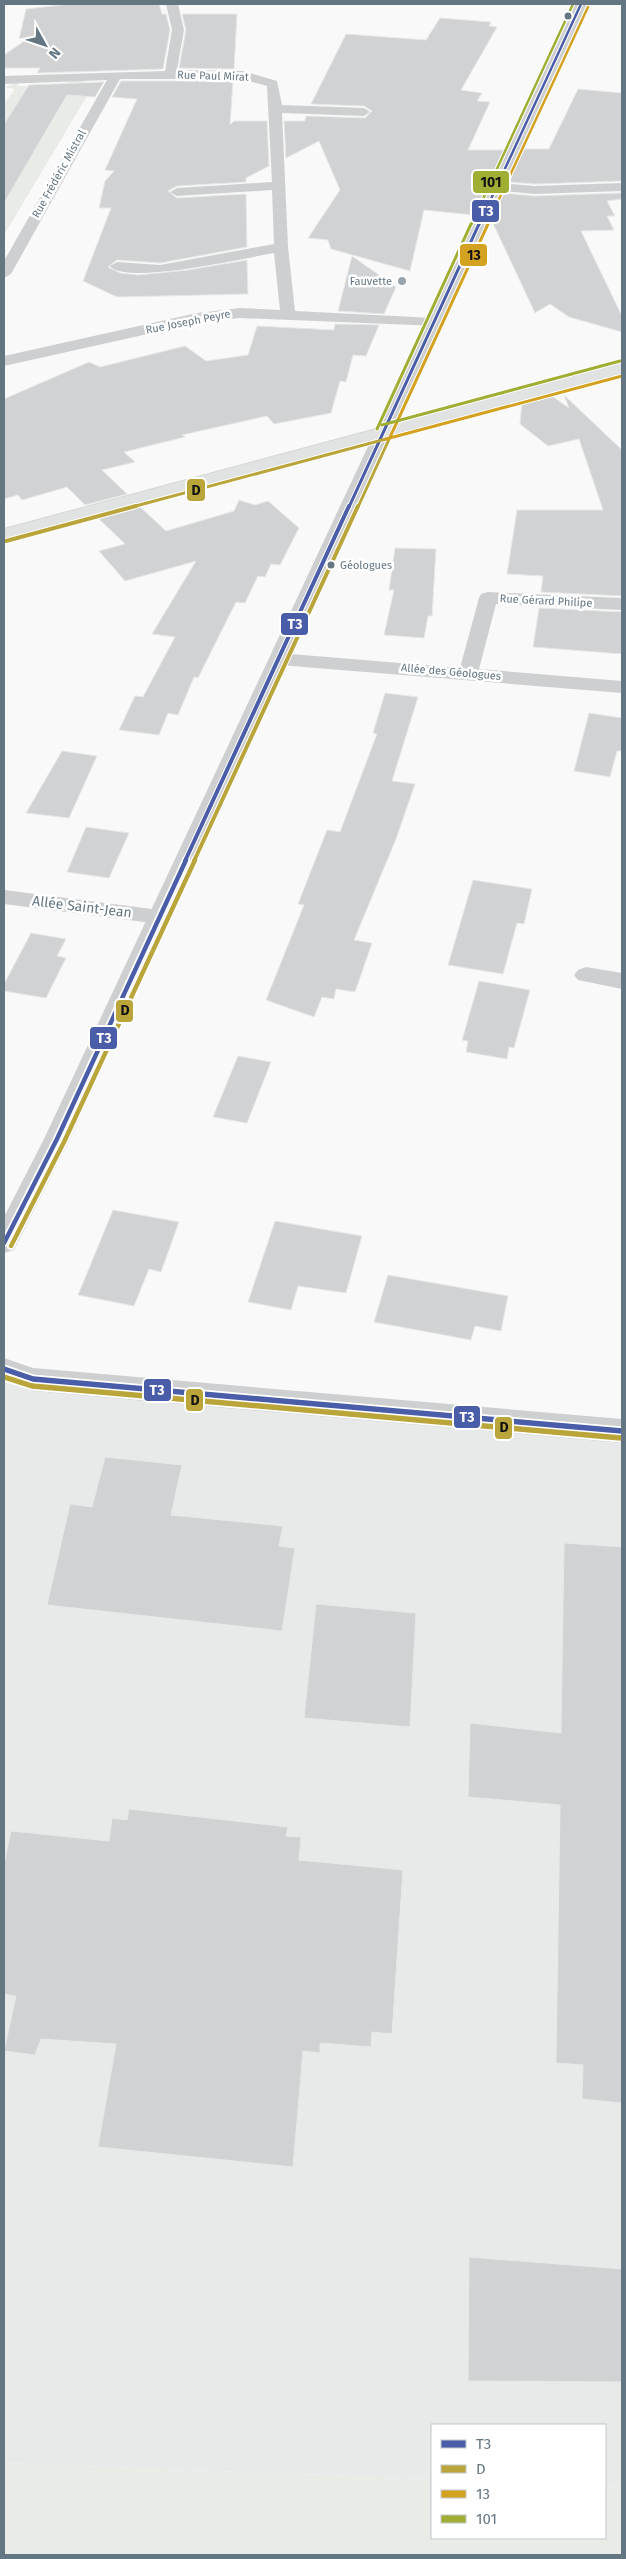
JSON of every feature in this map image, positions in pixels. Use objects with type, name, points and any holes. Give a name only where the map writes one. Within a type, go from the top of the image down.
[{"type":"main road","points":[[4,534],[622,368]]},
{"type":"street","name":"Rue Paul Mirat","points":[[172,4],[178,30],[170,74],[243,75],[272,84],[276,109],[281,247],[288,314]]},
{"type":"street","points":[[4,1243],[57,1139],[581,4]]},
{"type":"street","points":[[4,80],[170,74]]},
{"type":"street","name":"Rue Frédéric Mistral","points":[[4,274],[105,91],[116,76]]},
{"type":"street","points":[[276,109],[364,112]]},
{"type":"street","points":[[177,192],[278,186]]},
{"type":"street","points":[[497,187],[535,190],[622,187]]},
{"type":"street","points":[[117,266],[160,269],[281,247]]},
{"type":"street","name":"Rue Joseph Peyre","points":[[4,361],[197,318],[240,313],[434,323]]},
{"type":"street","name":"Rue Gérard Philipe","points":[[468,673],[488,598],[622,604]]},
{"type":"street","name":"Allée des Géologues","points":[[279,659],[622,687]]},
{"type":"street","name":"Allée Saint-Jean","points":[[4,897],[160,917]]},
{"type":"street","points":[[586,975],[622,981]]},
{"type":"street","points":[[4,1369],[33,1379],[622,1431]]},
{"type":"shaded area","points":[[86,80],[84,83],[74,83],[66,95],[87,96],[4,235],[4,173],[21,174],[9,117],[4,124],[4,104],[15,89],[4,87],[19,82],[18,86],[64,86],[66,82]]},
{"type":"shaded area","points":[[4,1369],[33,1379],[622,1431],[622,2487],[606,2486],[606,2424],[431,2424],[431,2479],[4,2463]]},
{"type":"shaded area","points":[[4,2463],[431,2479],[431,2539],[606,2539],[606,2486],[622,2487],[622,2555],[4,2555]]},
{"type":"building","points":[[71,4],[159,4],[162,14],[166,14],[170,30],[163,69],[37,73],[40,68],[4,68],[4,55],[23,42],[19,39],[26,9]]},
{"type":"building","points":[[182,14],[237,14],[234,69],[179,68],[186,30]]},
{"type":"building","points":[[440,18],[491,22],[489,26],[497,27],[461,90],[482,93],[477,101],[490,102],[468,150],[505,150],[474,215],[424,210],[410,271],[331,249],[328,240],[308,238],[340,190],[319,141],[286,158],[284,121],[305,121],[306,116],[365,118],[372,111],[364,106],[311,104],[346,34],[426,40]]},
{"type":"building","points":[[121,81],[233,81],[230,125],[234,121],[267,121],[269,166],[246,178],[246,182],[177,186],[168,191],[177,198],[246,194],[247,247],[160,263],[117,260],[108,267],[120,273],[138,275],[188,270],[247,260],[248,294],[117,297],[83,281],[111,208],[99,208],[105,181],[114,171],[105,170],[137,99],[112,97]]},
{"type":"building","points":[[104,82],[95,97],[67,95],[4,203],[4,124],[29,85]]},
{"type":"building","points":[[578,89],[622,93],[622,181],[535,184],[508,182],[523,149],[549,149]]},
{"type":"building","points":[[503,193],[535,196],[622,193],[622,199],[607,201],[615,216],[607,216],[614,230],[581,231],[622,316],[622,332],[569,317],[550,304],[535,313],[491,219]]},
{"type":"building","points":[[352,256],[396,287],[384,314],[338,311]]},
{"type":"building","points":[[335,324],[379,325],[366,356],[353,355],[346,382],[340,381],[331,413],[274,424],[267,416],[182,435],[185,437],[124,452],[135,462],[102,470],[127,494],[85,505],[67,487],[22,500],[18,495],[4,499],[4,399],[89,362],[100,367],[185,346],[206,361],[248,355],[257,326],[334,330]]},
{"type":"building","points":[[549,394],[569,408],[564,395],[622,450],[622,596],[541,592],[543,576],[507,574],[517,510],[603,510],[579,439],[548,446],[520,424],[522,402]]},
{"type":"building","points":[[239,500],[255,505],[268,501],[299,528],[280,565],[271,564],[265,577],[258,576],[245,603],[236,602],[198,678],[194,677],[178,715],[168,713],[159,735],[119,730],[135,696],[143,697],[175,637],[152,634],[196,561],[125,581],[99,551],[125,544],[96,516],[138,505],[166,531],[234,511]]},
{"type":"building","points":[[395,548],[436,549],[432,616],[428,616],[424,638],[384,635],[394,590],[389,590]]},
{"type":"building","points":[[539,608],[622,612],[622,654],[533,647]]},
{"type":"building","points":[[385,693],[418,697],[392,781],[415,784],[396,839],[354,940],[372,943],[355,992],[336,989],[334,999],[322,997],[314,1017],[266,1000],[304,905],[298,904],[327,830],[340,832],[377,734],[373,733]]},
{"type":"building","points":[[589,713],[622,718],[622,751],[617,751],[610,777],[574,771]]},
{"type":"building","points":[[62,751],[97,756],[69,818],[26,813]]},
{"type":"building","points":[[86,827],[129,833],[109,878],[67,872]]},
{"type":"building","points":[[473,880],[532,889],[524,924],[517,923],[503,974],[448,965]]},
{"type":"building","points":[[31,933],[66,939],[57,956],[66,958],[46,998],[4,991],[4,984]]},
{"type":"building","points":[[479,981],[530,990],[514,1048],[509,1047],[507,1059],[466,1052],[468,1041],[462,1040]]},
{"type":"building","points":[[238,1056],[271,1062],[247,1123],[213,1117]]},
{"type":"building","points":[[113,1210],[179,1222],[161,1272],[149,1269],[134,1306],[78,1295]]},
{"type":"building","points":[[275,1221],[362,1236],[346,1293],[298,1286],[291,1310],[248,1302]]},
{"type":"building","points":[[388,1275],[508,1296],[501,1331],[475,1326],[471,1340],[374,1322]]},
{"type":"building","points":[[105,1457],[182,1465],[171,1515],[283,1526],[279,1546],[295,1548],[282,1631],[47,1605],[70,1504],[92,1507]]},
{"type":"building","points":[[564,1543],[622,1547],[622,2103],[582,2099],[583,2065],[556,2063],[560,1805],[468,1797],[470,1723],[561,1733]]},
{"type":"building","points":[[316,1604],[416,1613],[410,1727],[304,1718]]},
{"type":"building","points":[[129,1809],[288,1827],[286,1836],[301,1837],[299,1860],[403,1870],[392,2034],[372,2032],[371,2047],[320,2043],[320,2053],[303,2051],[293,2167],[98,2147],[116,2044],[41,2039],[35,2055],[4,2051],[16,1996],[4,1994],[4,1864],[11,1831],[109,1841],[112,1818],[127,1820]]},
{"type":"building","points":[[469,2257],[622,2269],[622,2382],[468,2381]]},
{"type":"transit line","name":"101","points":[[377,429],[573,4]]},
{"type":"transit line","name":"T3","points":[[4,1243],[57,1139],[581,4]]},
{"type":"transit line","name":"13","points":[[391,435],[588,7]]},
{"type":"transit line","name":"101","points":[[382,425],[620,361]]},
{"type":"transit line","name":"13","points":[[386,439],[622,376]]},
{"type":"transit line","name":"D","points":[[11,1246],[64,1142],[391,435]]},
{"type":"transit line","name":"D","points":[[6,541],[386,439]]},
{"type":"transit line","name":"T3","points":[[4,1369],[33,1379],[622,1431]]},
{"type":"transit line","name":"D","points":[[4,1377],[32,1386],[621,1438]]},
{"type":"place","name":"Fauvette","points":[[402,281]]},
{"type":"place","name":"Géologues","points":[[331,565]]}]
